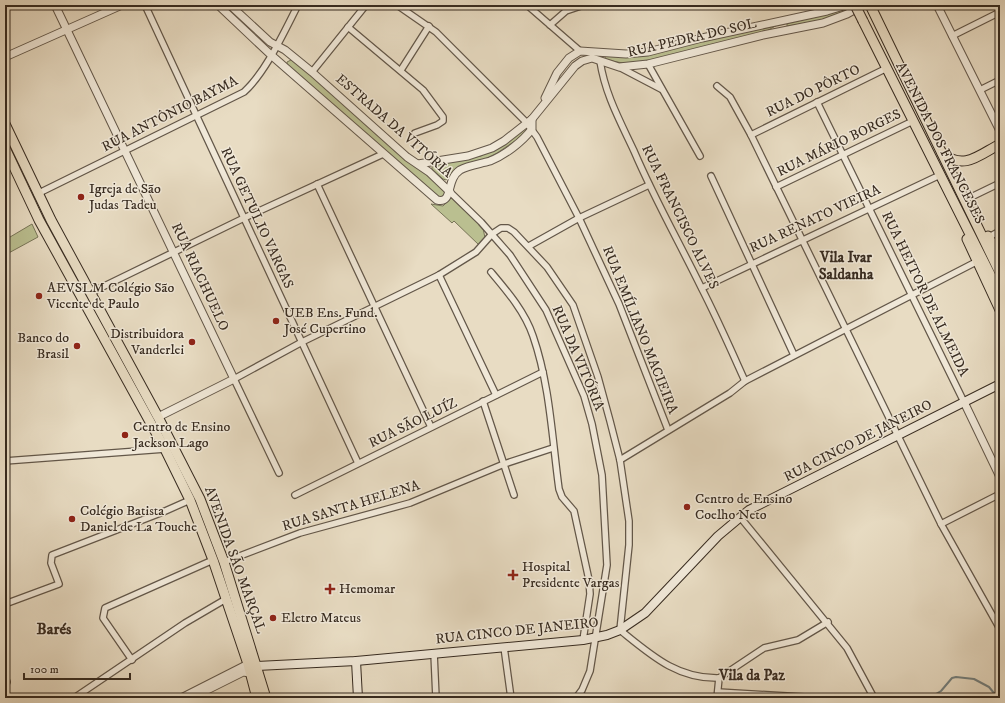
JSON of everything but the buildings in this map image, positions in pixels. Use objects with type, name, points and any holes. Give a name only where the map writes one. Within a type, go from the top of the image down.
[{"type":"main road","name":"AVENIDA DOS FRANCESES","points":[[855,5],[940,175],[983,257],[1000,294]]},
{"type":"main road","name":"AVENIDA DOS FRANCESES","points":[[870,5],[965,200],[983,257],[1000,273]]},
{"type":"main road","name":"AVENIDA SÃO MARÇAL","points":[[5,124],[37,194],[158,416],[200,499],[224,562],[252,665]]},
{"type":"main road","points":[[942,152],[956,161],[964,162],[1000,144]]},
{"type":"main road","name":"AVENIDA SÃO MARÇAL","points":[[5,148],[39,220],[165,450],[190,500],[252,665]]},
{"type":"main road","points":[[965,200],[1000,257]]},
{"type":"main road","points":[[983,257],[1000,310]]},
{"type":"main road","name":"RUA CINCO DE JANEIRO","points":[[252,665],[356,661],[583,640],[595,638],[620,630],[645,612],[692,562],[740,516],[1000,384]]},
{"type":"main road","points":[[356,661],[358,698]]},
{"type":"main road","points":[[252,665],[250,673],[257,698]]},
{"type":"main road","points":[[252,665],[266,698]]},
{"type":"street","name":"RUA RIACHUELO","points":[[55,5],[279,473]]},
{"type":"street","points":[[5,57],[122,5]]},
{"type":"street","name":"RUA GETULIO VARGAS","points":[[145,5],[358,464]]},
{"type":"street","name":"ESTRADA DA VITÓRIA","points":[[218,5],[383,154],[437,200],[444,200],[450,192],[418,164],[407,157],[312,72],[270,42],[230,5]]},
{"type":"street","name":"RUA ANTÔNIO BAYMA","points":[[37,194],[244,92],[255,81],[277,46],[298,5]]},
{"type":"street","points":[[312,72],[366,5]]},
{"type":"street","points":[[397,5],[429,26],[529,120],[532,129],[524,138],[495,159],[467,168],[457,173],[450,183],[450,192]]},
{"type":"street","points":[[527,5],[580,51],[569,58],[557,73],[543,104]]},
{"type":"street","points":[[550,25],[566,11],[584,5]]},
{"type":"street","name":"RUA PEDRA DO SOL","points":[[592,55],[648,52],[702,38],[847,5]]},
{"type":"street","name":"RUA PEDRA DO SOL","points":[[580,51],[592,55],[600,61],[619,67],[648,64],[768,34],[823,23],[854,11],[863,5]]},
{"type":"street","points":[[937,5],[1000,131]]},
{"type":"street","points":[[952,36],[1000,12]]},
{"type":"street","points":[[768,34],[773,30],[782,28],[784,24],[781,20]]},
{"type":"street","points":[[401,70],[429,26]]},
{"type":"street","points":[[348,27],[423,90],[443,118],[437,125],[415,134]]},
{"type":"street","points":[[418,164],[440,162],[485,151],[504,141],[529,120],[577,64],[592,55]]},
{"type":"street","name":"RUA FRANCISCO ALVES","points":[[600,61],[602,77],[609,100],[621,122],[649,185],[702,288],[745,381]]},
{"type":"street","points":[[648,64],[700,156]]},
{"type":"street","points":[[619,67],[661,89]]},
{"type":"street","name":"RUA DO PÔRTO","points":[[751,135],[887,68]]},
{"type":"street","points":[[980,90],[1000,80]]},
{"type":"street","points":[[718,86],[730,97],[751,135],[940,524],[1000,629]]},
{"type":"street","name":"RUA HEITOR DE ALMEIDA","points":[[817,102],[1000,477]]},
{"type":"street","name":"RUA MÁRIO BORGES","points":[[776,187],[913,121]]},
{"type":"street","name":"RUA EMÍLIANO MACIEIRA","points":[[532,129],[579,218],[620,304],[668,430]]},
{"type":"street","points":[[90,293],[244,218],[383,154]]},
{"type":"street","name":"RUA RENATO VIEIRA","points":[[702,288],[940,175]]},
{"type":"street","points":[[711,176],[794,355]]},
{"type":"street","points":[[965,200],[1000,183]]},
{"type":"street","points":[[317,184],[431,427]]},
{"type":"street","points":[[529,246],[579,218],[649,185]]},
{"type":"street","name":"RUA DA VITÓRIA","points":[[450,192],[492,234],[510,255],[546,310],[584,396],[592,424],[602,475],[606,566],[595,638]]},
{"type":"street","points":[[158,416],[234,379],[302,342],[439,275],[476,252],[492,234],[501,228],[508,228],[529,246],[558,280],[573,305],[598,377],[620,460],[628,508],[629,545],[620,630],[648,653],[672,668],[696,677],[719,678],[764,648],[798,640],[828,622]]},
{"type":"street","points":[[989,237],[1000,231]]},
{"type":"street","points":[[620,460],[730,393],[745,381],[983,257]]},
{"type":"street","points":[[491,272],[509,294],[533,335],[543,372],[559,489],[562,496],[574,510],[589,580],[590,594],[583,640]]},
{"type":"street","points":[[439,275],[496,395]]},
{"type":"street","name":"RUA SÃO LUÍZ","points":[[295,495],[543,372]]},
{"type":"street","points":[[483,401],[514,495]]},
{"type":"street","name":"RUA SANTA HELENA","points":[[224,562],[300,533],[410,504],[504,464],[553,448]]},
{"type":"street","points":[[5,461],[165,450]]},
{"type":"street","points":[[940,524],[1000,494]]},
{"type":"street","points":[[5,604],[59,584],[51,564],[52,555],[190,500]]},
{"type":"street","points":[[740,516],[790,579],[828,622],[846,648],[874,698]]},
{"type":"street","points":[[132,660],[103,618],[105,608],[213,560]]},
{"type":"street","points":[[74,698],[185,623],[226,599]]},
{"type":"street","points":[[576,698],[582,690],[590,671],[595,638]]},
{"type":"street","points":[[504,647],[511,698]]},
{"type":"street","points":[[434,653],[436,698]]},
{"type":"street","points":[[181,698],[252,665]]},
{"type":"street","points":[[191,698],[242,672],[250,673]]},
{"type":"street","points":[[5,677],[7,682],[5,686]]},
{"type":"street","points":[[719,678],[717,695],[804,697]]},
{"type":"green space","points":[[846,8],[848,11],[815,22],[787,26],[787,22]]},
{"type":"green space","points":[[779,24],[763,33],[648,61],[623,63],[606,60],[605,57],[607,55],[719,37]]},
{"type":"green space","points":[[291,60],[445,191],[444,196],[439,198],[287,65],[287,62]]},
{"type":"green space","points":[[526,128],[528,130],[521,137],[497,153],[485,159],[467,164],[446,180],[432,169],[432,167],[436,164],[481,156]]},
{"type":"green space","points":[[451,198],[454,198],[483,228],[485,238],[479,245],[454,221],[452,223],[431,204],[443,206]]},
{"type":"green space","points":[[32,224],[38,237],[5,255],[5,240]]},
{"type":"waterway","points":[[929,698],[941,691],[952,678],[956,677],[974,679],[989,687],[998,698]]},
{"type":"place","name":"Igreja de São Judas Tadeu","points":[[81,197]]},
{"type":"place","name":"AEVSLM Colégio São Vicente de Paulo","points":[[39,296]]},
{"type":"place","name":"UEB Ens. Fund. José Cupertino","points":[[276,321]]},
{"type":"place","name":"Distribuidora Vanderlei","points":[[192,342]]},
{"type":"place","name":"Banco do Brasil","points":[[77,346]]},
{"type":"place","name":"Centro de Ensino Jackson Lago","points":[[125,435]]},
{"type":"place","name":"Centro de Ensino Coelho Neto","points":[[687,507]]},
{"type":"place","name":"Colégio Batista Daniel de La Touche","points":[[72,519]]},
{"type":"place","name":"Hospital Presidente Vargas","points":[[513,575]]},
{"type":"place","name":"Hemomar","points":[[330,589]]},
{"type":"place","name":"Eletro Mateus","points":[[273,618]]},
{"type":"district","name":"Vila Ivar Saldanha","points":[[846,266]]},
{"type":"district","name":"Barés","points":[[54,629]]},
{"type":"district","name":"Vila da Paz","points":[[752,675]]}]
